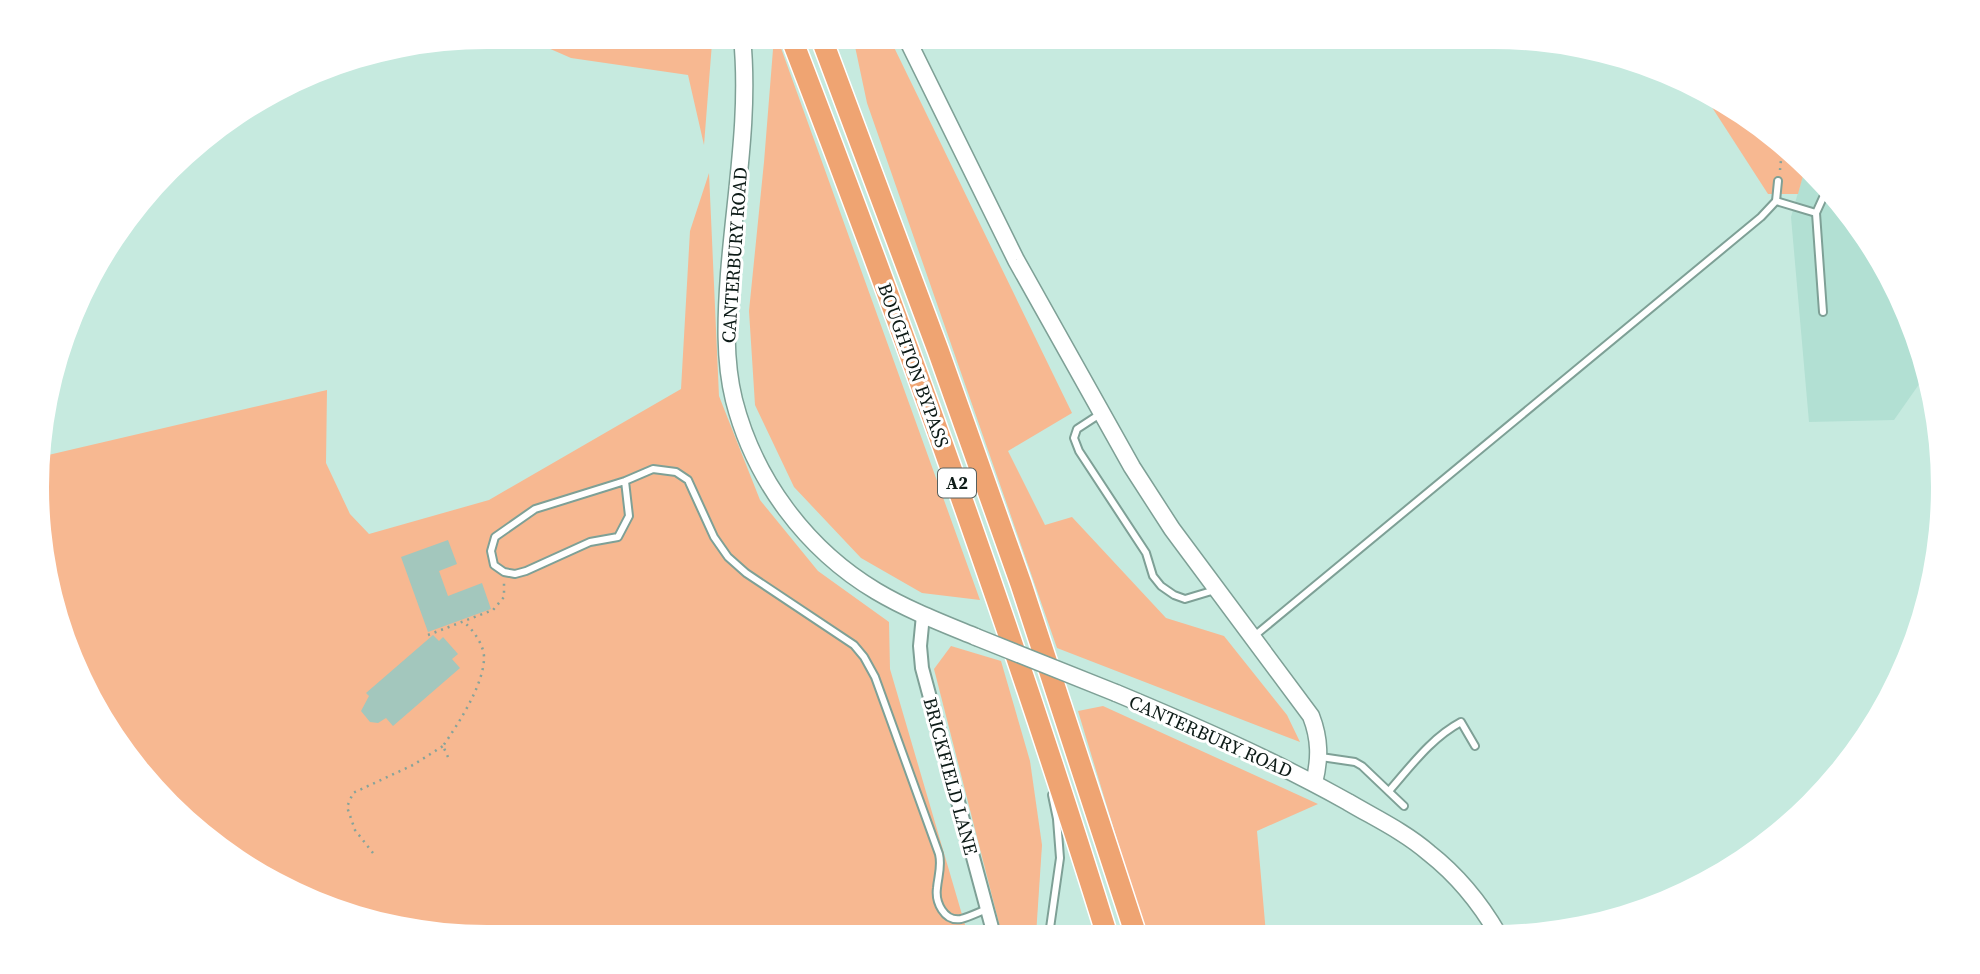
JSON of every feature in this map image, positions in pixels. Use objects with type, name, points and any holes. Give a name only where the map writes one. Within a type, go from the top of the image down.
[{"type":"highway","name":"BOUGHTON BYPASS","points":[[795,49],[957,482],[1035,709],[1104,925]]},
{"type":"highway","name":"BOUGHTON BYPASS","points":[[826,49],[1017,571],[1133,925]]},
{"type":"street","name":"CANTERBURY ROAD","points":[[743,49],[744,129],[729,275],[727,332],[733,398],[744,434],[763,475],[779,500],[816,544],[873,589],[923,615],[1221,738],[1314,783],[1319,757],[1317,732],[1311,716],[1171,529],[1016,260],[912,49]]},
{"type":"street","name":"BRICKFIELD LANE","points":[[923,615],[920,646],[922,668],[991,925]]},
{"type":"street","points":[[1314,783],[1427,851],[1454,876],[1493,925]]},
{"type":"lane","points":[[1252,638],[1740,234],[1776,201],[1778,181]]},
{"type":"lane","points":[[1823,199],[1816,213],[1823,312]]},
{"type":"lane","points":[[1776,201],[1816,213]]},
{"type":"lane","points":[[1102,413],[1077,429],[1074,438],[1079,451],[1146,553],[1153,576],[1174,595],[1185,599],[1216,590]]},
{"type":"lane","points":[[625,481],[629,516],[618,537],[590,542],[515,574],[505,572],[494,565],[491,551],[495,537],[535,509],[625,481],[653,469],[676,472],[688,480],[714,537],[728,557],[746,573],[859,650],[876,677],[939,854],[941,866],[936,892],[939,906],[953,919],[960,919],[987,908]]},
{"type":"lane","points":[[1035,709],[1049,778]]},
{"type":"lane","points":[[1389,791],[1434,740],[1461,722],[1475,746]]},
{"type":"lane","points":[[1319,757],[1358,764],[1404,806]]},
{"type":"lane","points":[[1050,925],[1060,858],[1057,819],[1051,792]]},
{"type":"path","points":[[1778,181],[1782,158]]},
{"type":"path","points":[[428,635],[493,610],[504,597],[505,572]]},
{"type":"path","points":[[373,853],[355,830],[347,807],[353,793],[413,765],[443,746],[477,687],[484,659],[475,632],[464,622]]},
{"type":"path","points":[[443,746],[448,757]]},
{"type":"shaded area","points":[[550,49],[712,49],[704,145],[688,75],[571,58]]},
{"type":"shaded area","points":[[773,49],[781,49],[980,600],[922,593],[861,558],[794,487],[755,405],[749,311]]},
{"type":"shaded area","points":[[856,49],[895,49],[1072,413],[1008,451],[1045,525],[1072,517],[1166,618],[1224,636],[1287,715],[1300,742],[1057,648],[867,103]]},
{"type":"shaded area","points":[[1713,108],[1760,140],[1803,177],[1798,194],[1768,194]]},
{"type":"shaded area","points":[[709,173],[719,396],[760,500],[818,571],[889,622],[890,669],[965,925],[487,925],[430,921],[374,910],[319,892],[268,866],[220,834],[177,797],[140,754],[108,706],[82,655],[57,572],[50,516],[50,455],[327,390],[326,463],[350,514],[369,534],[489,500],[681,389],[690,231]]},
{"type":"shaded area","points":[[1803,177],[1840,220],[1886,293],[1908,346],[1919,385],[1894,420],[1809,422],[1791,217]]},
{"type":"shaded area","points":[[951,646],[1001,661],[1030,761],[1042,845],[1037,925],[999,925],[934,669]]},
{"type":"shaded area","points":[[1103,706],[1318,804],[1257,831],[1265,925],[1143,925],[1078,711]]},
{"type":"building","points":[[448,540],[457,564],[439,571],[448,596],[482,583],[491,609],[428,632],[401,557]]},
{"type":"building","points":[[433,635],[439,641],[443,637],[458,654],[452,659],[460,668],[393,726],[386,718],[378,723],[370,722],[361,711],[369,696],[366,693]]}]
